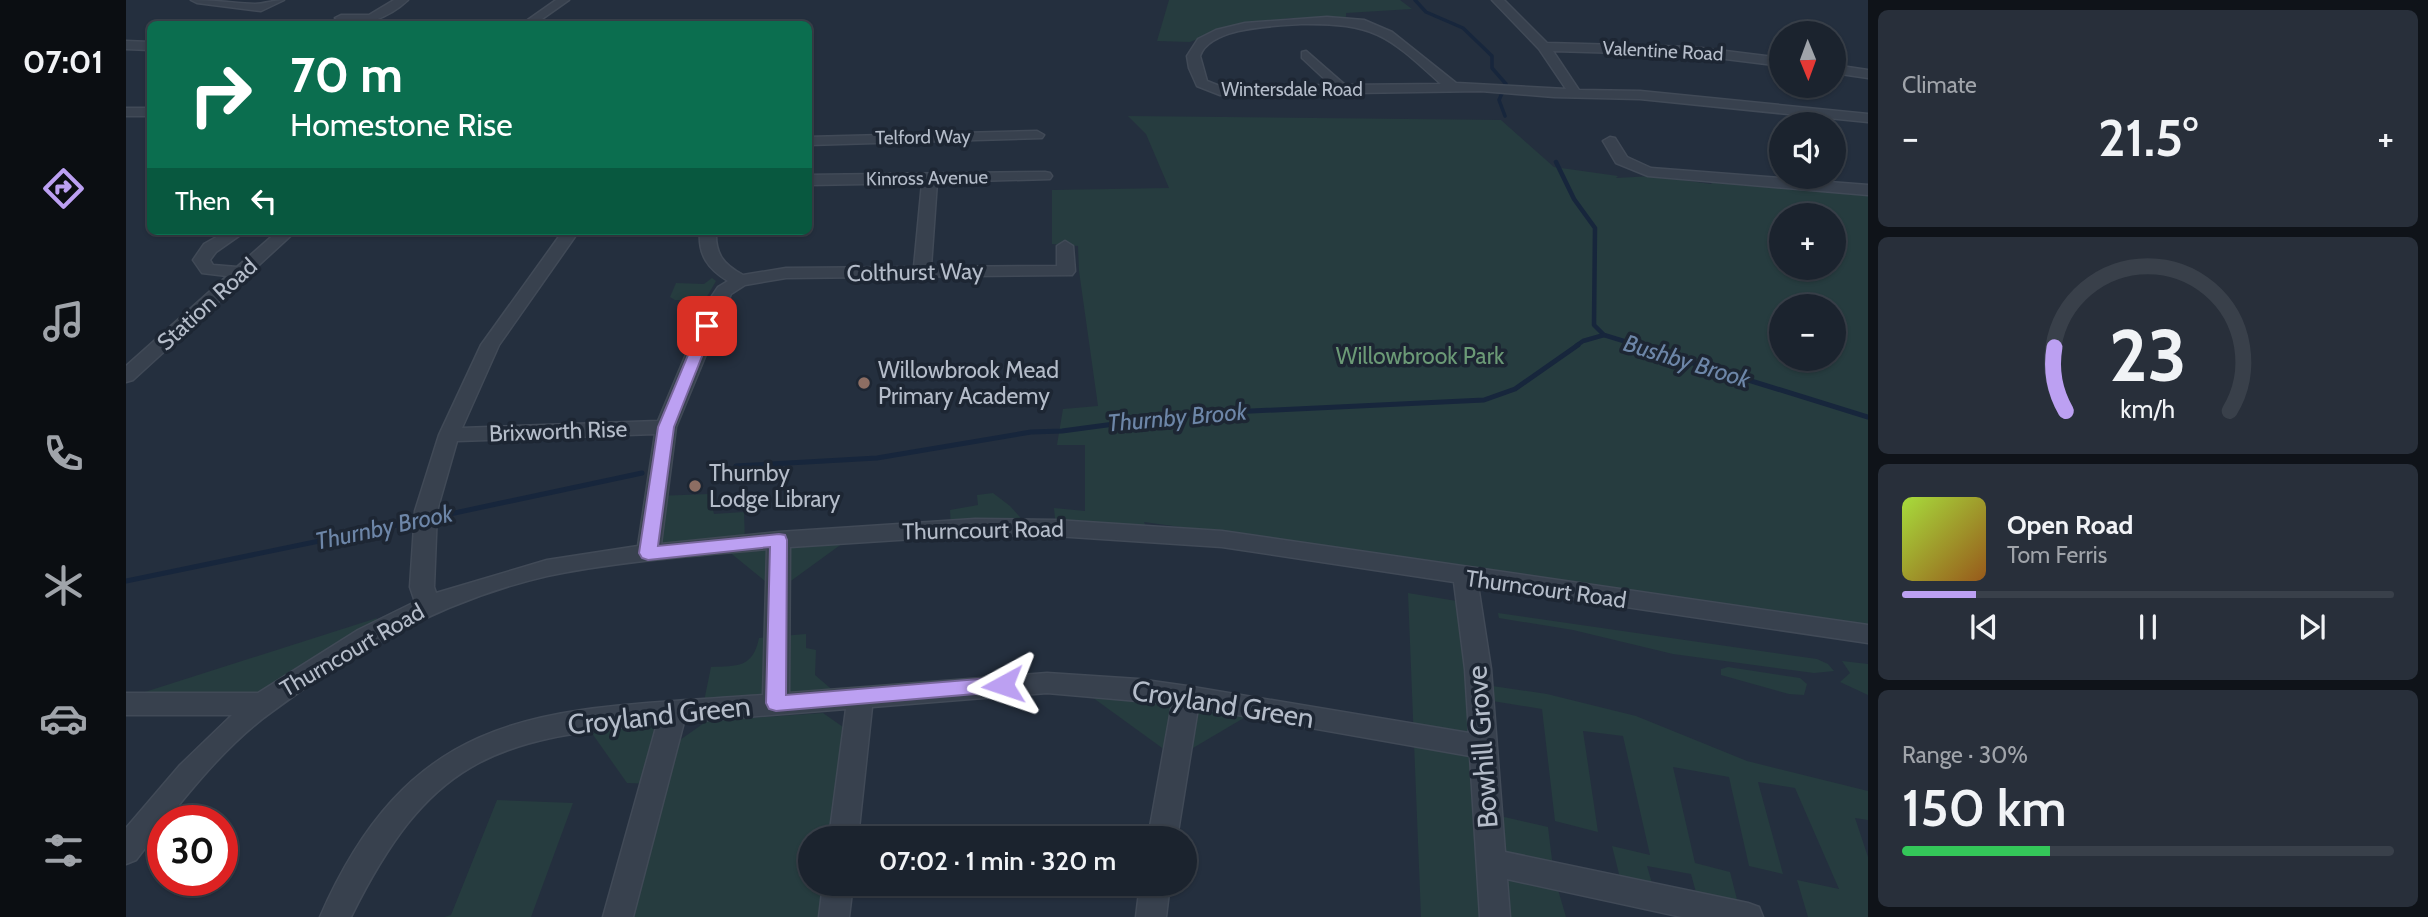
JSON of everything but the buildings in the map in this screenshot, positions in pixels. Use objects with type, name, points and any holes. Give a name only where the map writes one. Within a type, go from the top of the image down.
[{"type":"street","points":[[197,0],[261,8],[278,0]]},
{"type":"street","points":[[371,19],[402,0]]},
{"type":"street","points":[[527,21],[549,0]]},
{"type":"street","points":[[527,21],[563,0]]},
{"type":"street","points":[[1498,0],[1544,47],[1575,93]]},
{"type":"street","points":[[341,18],[392,21]]},
{"type":"street","name":"Wintersdale Road","points":[[1452,87],[1387,34],[1349,21],[1321,19],[1236,30],[1210,38],[1197,46],[1194,52],[1194,61],[1202,83],[1213,89],[1503,89],[1666,97],[1868,118]]},
{"type":"street","points":[[126,45],[147,46]]},
{"type":"street","name":"Valentine Road","points":[[1544,47],[1669,50],[1769,60]]},
{"type":"street","points":[[1306,55],[1342,89]]},
{"type":"street","points":[[1846,71],[1868,74]]},
{"type":"street","points":[[126,112],[147,112]]},
{"type":"street","name":"Telford Way","points":[[812,141],[1037,135]]},
{"type":"street","points":[[1610,141],[1621,160],[1648,172],[1868,190]]},
{"type":"street","name":"Kinross Avenue","points":[[812,180],[1045,176]]},
{"type":"street","points":[[922,272],[930,178]]},
{"type":"street","points":[[231,235],[210,248],[201,260],[208,269],[243,273]]},
{"type":"street","name":"Station Road","points":[[126,376],[284,235]]},
{"type":"street","points":[[428,606],[422,587],[425,521],[449,435],[490,345],[568,235]]},
{"type":"street","points":[[708,235],[706,247],[709,257],[726,274],[740,281]]},
{"type":"street","name":"Colthurst Way","points":[[740,281],[786,273],[1066,271],[1065,246]]},
{"type":"street","points":[[648,553],[666,427],[717,302],[724,290],[740,281]]},
{"type":"street","name":"Brixworth Rise","points":[[449,435],[666,427]]},
{"type":"street","name":"Thurncourt Road","points":[[126,704],[262,704],[367,636],[428,606],[514,576],[648,553],[779,540],[975,527],[1056,528],[1222,539],[1465,577],[1868,634]]},
{"type":"street","points":[[776,703],[779,540]]},
{"type":"street","name":"Bowhill Grove","points":[[1465,577],[1478,669],[1495,917]]},
{"type":"street","name":"Croyland Green","points":[[335,917],[369,851],[399,810],[431,779],[466,755],[527,731],[588,719],[1048,683],[1138,689],[1187,696],[1483,747]]},
{"type":"street","points":[[1164,826],[1187,696]]},
{"type":"street","points":[[845,826],[860,699]]},
{"type":"street","points":[[126,851],[159,804],[214,747],[262,704]]},
{"type":"street","points":[[618,917],[673,714]]},
{"type":"street","points":[[1491,862],[1748,917]]},
{"type":"street","points":[[834,917],[837,896]]},
{"type":"street","points":[[1151,917],[1153,896]]},
{"type":"green space","points":[[1169,0],[1400,0],[1412,9],[1346,13],[1346,19],[1289,18],[1224,29],[1190,42],[1157,41]]},
{"type":"green space","name":"Willowbrook Park","points":[[1128,116],[1501,120],[1554,167],[1618,176],[1616,178],[1653,176],[1711,184],[1713,181],[1769,186],[1769,189],[1868,194],[1868,630],[1533,576],[1144,522],[1149,533],[1056,528],[1054,508],[1085,511],[1085,445],[1057,445],[1063,409],[1098,406],[1079,271],[1078,246],[1052,244],[1052,190],[1169,188],[1146,134]]},
{"type":"green space","points":[[712,278],[716,281],[705,300],[675,300],[670,297],[676,283],[704,284]]},
{"type":"green space","points":[[993,493],[1010,506],[1029,527],[951,529],[950,510],[978,505],[977,495]]},
{"type":"green space","points":[[709,494],[714,514],[744,512],[745,543],[854,535],[777,591],[722,546],[653,553],[656,496]]},
{"type":"green space","points":[[1408,593],[1469,603],[1487,813],[1548,827],[1554,876],[1566,917],[1421,917]]},
{"type":"green space","points":[[1498,613],[1817,659],[1828,664],[1834,671],[1814,673],[1673,654],[1573,630],[1499,618]]},
{"type":"green space","points":[[377,618],[367,637],[262,704],[126,698]]},
{"type":"green space","points":[[806,634],[806,648],[816,650],[815,675],[843,699],[702,711],[711,667],[736,665],[748,660],[753,655],[759,638]]},
{"type":"green space","points":[[1842,661],[1868,664],[1868,695],[1840,682],[1850,673]]},
{"type":"green space","points":[[1728,667],[1800,678],[1807,684],[1804,695],[1789,694],[1721,675],[1721,669]]},
{"type":"green space","points":[[1074,684],[1259,709],[1176,758]]},
{"type":"green space","points":[[1479,684],[1547,694],[1636,716],[1747,761],[1868,791],[1868,820],[1855,818],[1868,857],[1868,917],[1808,917],[1797,880],[1839,889],[1795,788],[1758,782],[1783,874],[1749,866],[1729,777],[1673,767],[1695,863],[1730,872],[1741,915],[1700,907],[1691,874],[1647,866],[1656,897],[1623,890],[1612,846],[1650,855],[1623,736],[1583,731],[1598,832],[1555,821],[1542,709],[1480,699]]},
{"type":"green space","points":[[823,713],[843,727],[831,826],[798,826],[798,896],[822,896],[819,917],[625,917],[677,742],[707,721]]},
{"type":"green space","points":[[673,714],[654,784],[627,783],[589,729]]},
{"type":"green space","points":[[497,800],[573,803],[531,917],[444,917],[451,915]]},
{"type":"waterway","name":"Bushby Brook","points":[[1415,0],[1426,12],[1463,28],[1492,56],[1492,68],[1506,84],[1499,100],[1505,116]]},
{"type":"waterway","name":"Bushby Brook","points":[[1556,162],[1574,199],[1595,228],[1594,325],[1604,335]]},
{"type":"waterway","name":"Thurnby Brook","points":[[1576,346],[1604,335]]},
{"type":"waterway","name":"Bushby Brook","points":[[1604,335],[1640,346]]},
{"type":"waterway","name":"Thurnby Brook","points":[[736,466],[877,458],[1031,432],[1062,431],[1189,414],[1484,400],[1515,389],[1578,345]]},
{"type":"waterway","name":"Bushby Brook","points":[[1635,345],[1868,417]]},
{"type":"waterway","name":"Thurnby Brook","points":[[431,518],[642,473]]},
{"type":"waterway","name":"Thurnby Brook","points":[[126,581],[421,520]]},
{"type":"place","name":"Willowbrook Mead Primary Academy","points":[[864,383]]},
{"type":"place","name":"Thurnby Lodge Library","points":[[695,486]]},
{"type":"route","points":[[707,326],[666,427],[648,553],[779,540],[776,703],[860,699],[1003,685]]}]
